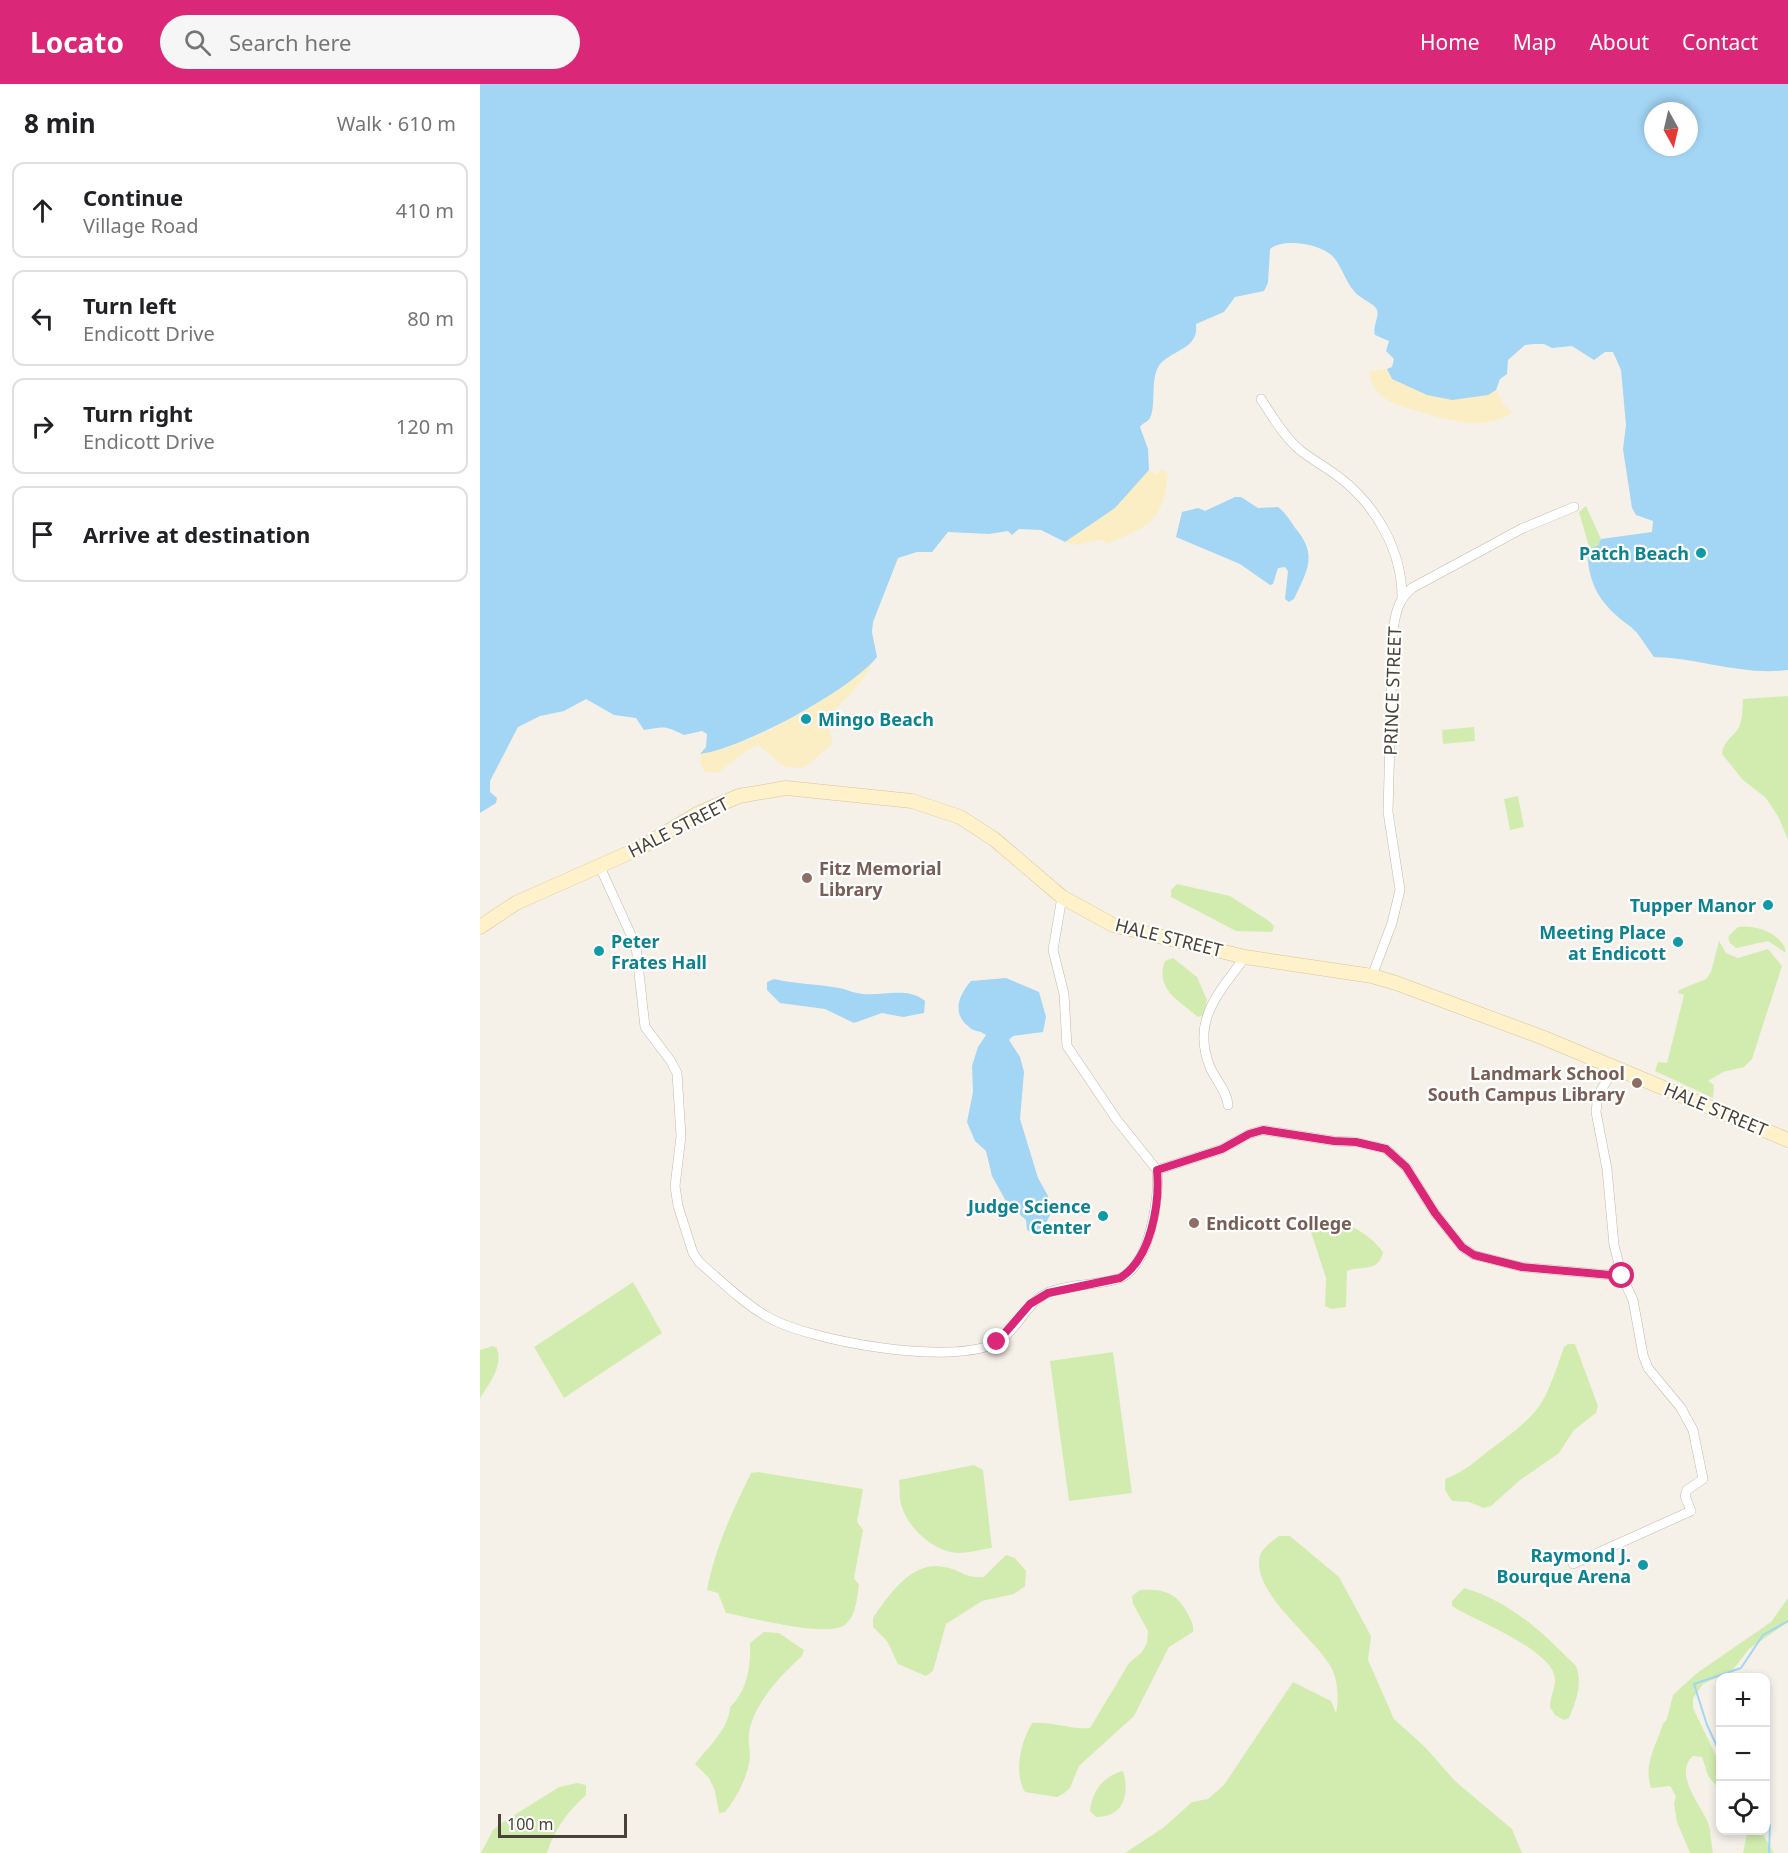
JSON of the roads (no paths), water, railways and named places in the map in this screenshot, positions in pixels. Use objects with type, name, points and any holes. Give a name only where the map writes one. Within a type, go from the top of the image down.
[{"type":"main road","name":"HALE STREET","points":[[480,927],[516,903],[600,867],[723,803],[760,791],[786,788],[912,801],[952,813],[994,839],[1062,897],[1113,925],[1245,957],[1372,976],[1544,1038],[1788,1140]]},
{"type":"street","points":[[1261,399],[1299,450],[1341,478],[1380,522],[1396,558],[1402,581],[1402,597]]},
{"type":"street","points":[[1402,597],[1412,588],[1493,544],[1574,507]]},
{"type":"street","name":"PRINCE STREET","points":[[1372,976],[1392,923],[1400,890],[1390,830],[1389,790],[1394,629],[1396,610],[1402,597]]},
{"type":"street","points":[[600,867],[636,946],[645,1027],[677,1073],[681,1136],[675,1186],[678,1206],[693,1253],[707,1269],[767,1317],[797,1330],[865,1347],[960,1351],[989,1346],[1006,1335],[1030,1304],[1048,1293],[1120,1278],[1129,1272],[1142,1252],[1152,1221],[1158,1191],[1157,1170],[1117,1120],[1067,1046],[1064,993],[1053,950],[1062,897]]},
{"type":"street","points":[[1228,1105],[1227,1096],[1209,1065],[1203,1032],[1213,1003],[1245,957]]},
{"type":"street","points":[[1573,1564],[1691,1511],[1685,1496],[1687,1490],[1703,1479],[1693,1430],[1681,1408],[1648,1368],[1643,1355],[1633,1300],[1622,1276],[1614,1245],[1608,1179],[1596,1112],[1598,1095],[1615,1067]]},
{"type":"street","points":[[1157,1170],[1222,1149],[1249,1134],[1263,1130],[1334,1141],[1356,1142],[1386,1149],[1406,1167],[1435,1213],[1462,1247],[1474,1255],[1522,1267],[1622,1276]]},
{"type":"water","points":[[480,84],[1788,84],[1788,670],[1754,671],[1654,657],[1637,633],[1604,603],[1598,594],[1590,573],[1587,549],[1598,546],[1601,539],[1652,532],[1653,521],[1636,515],[1632,508],[1623,449],[1626,425],[1621,370],[1613,352],[1605,352],[1594,360],[1572,346],[1552,348],[1544,344],[1525,345],[1508,360],[1507,374],[1500,379],[1496,390],[1488,395],[1452,400],[1427,395],[1392,379],[1387,369],[1392,367],[1394,359],[1386,351],[1389,341],[1375,335],[1378,314],[1376,308],[1354,291],[1335,259],[1323,249],[1314,246],[1285,243],[1270,249],[1268,283],[1264,291],[1235,297],[1224,312],[1196,324],[1196,332],[1190,343],[1167,358],[1157,369],[1152,412],[1149,419],[1140,427],[1148,449],[1149,470],[1115,508],[1065,542],[1041,530],[1019,529],[1012,535],[1008,531],[989,534],[948,532],[932,552],[917,552],[898,558],[873,622],[872,632],[877,657],[864,670],[821,701],[768,730],[719,750],[700,754],[706,747],[707,734],[702,731],[684,735],[664,728],[644,730],[636,718],[614,715],[586,699],[564,711],[540,716],[518,727],[490,781],[490,792],[497,798],[496,803],[480,813]]},
{"type":"water","points":[[1235,497],[1241,497],[1258,508],[1278,507],[1286,514],[1303,538],[1307,547],[1308,563],[1294,599],[1289,602],[1285,599],[1288,571],[1285,567],[1278,568],[1273,584],[1270,585],[1240,564],[1176,537],[1182,512],[1198,508],[1205,511]]},
{"type":"water","points":[[1006,978],[1039,992],[1046,1017],[1043,1032],[1013,1036],[1009,1040],[1020,1057],[1024,1072],[1020,1119],[1038,1178],[1048,1196],[1052,1211],[1043,1229],[1034,1234],[1027,1230],[1026,1220],[1007,1203],[992,1176],[986,1151],[975,1141],[967,1122],[973,1092],[972,1066],[978,1047],[986,1035],[971,1029],[963,1022],[959,1010],[960,998],[971,981]]},
{"type":"water","points":[[774,979],[839,988],[855,993],[910,994],[925,1001],[924,1013],[903,1017],[882,1013],[854,1023],[825,1009],[780,1003],[767,990],[767,982]]},
{"type":"waterway","points":[[1716,1744],[1707,1725],[1694,1684],[1741,1668],[1763,1635],[1788,1621]]},
{"type":"waterway","points":[[1769,1853],[1770,1835]]},
{"type":"place","name":"Patch Beach","points":[[1701,553]]},
{"type":"place","name":"Mingo Beach","points":[[806,719]]},
{"type":"place","name":"Fitz Memorial Library","points":[[807,878]]},
{"type":"place","name":"Tupper Manor","points":[[1768,905]]},
{"type":"place","name":"Meeting Place at Endicott","points":[[1678,942]]},
{"type":"place","name":"Peter Frates Hall","points":[[599,951]]},
{"type":"place","name":"Landmark School South Campus Library","points":[[1637,1083]]},
{"type":"place","name":"Judge Science Center","points":[[1103,1216]]},
{"type":"place","name":"Endicott College","points":[[1194,1223]]},
{"type":"place","name":"Raymond J. Bourque Arena","points":[[1643,1565]]}]
